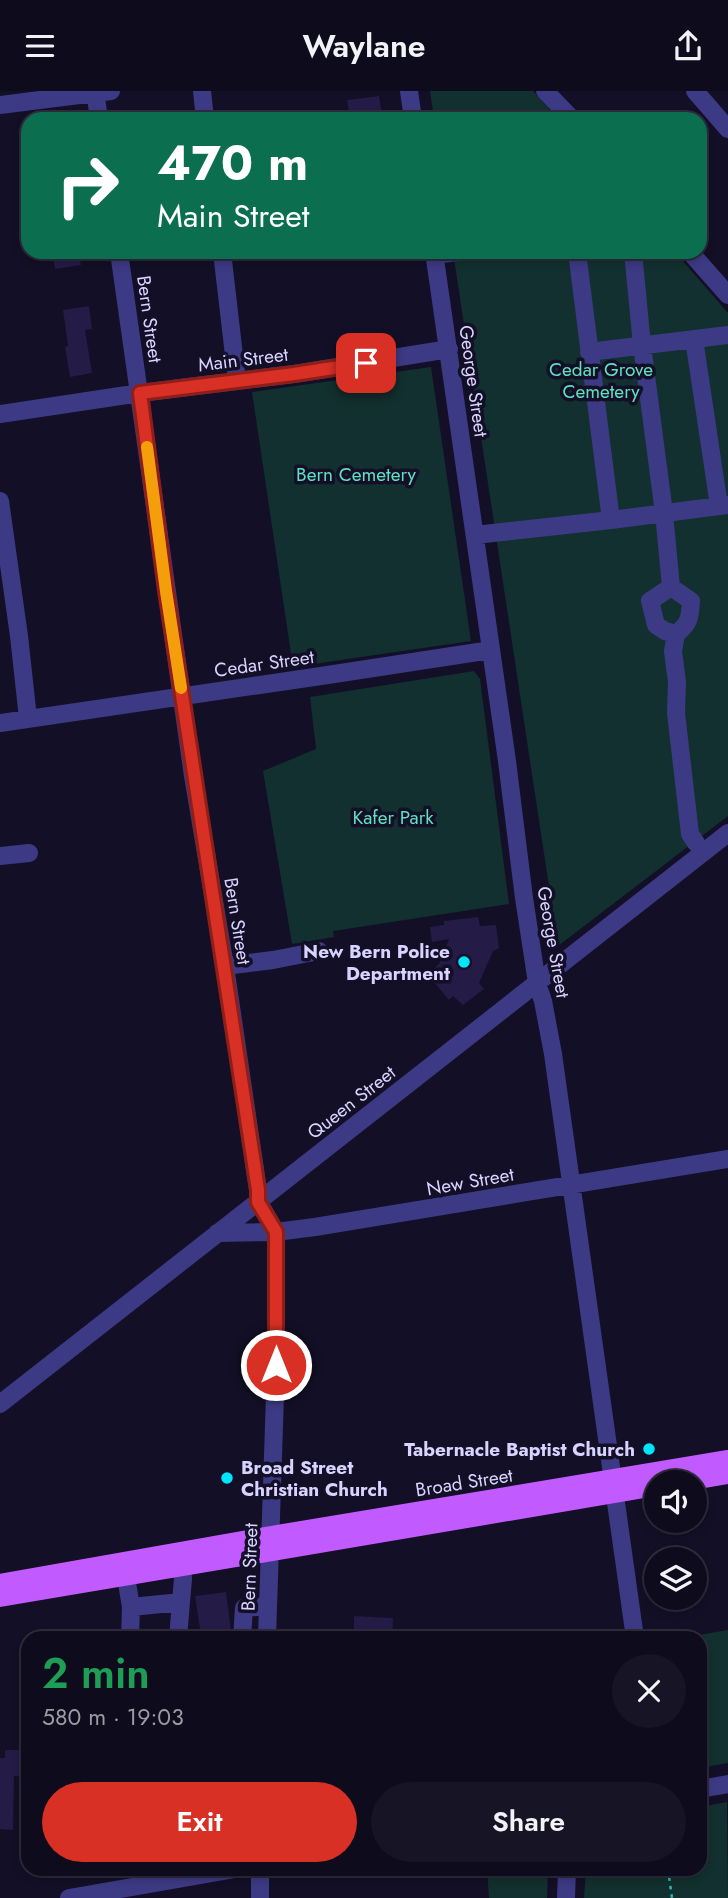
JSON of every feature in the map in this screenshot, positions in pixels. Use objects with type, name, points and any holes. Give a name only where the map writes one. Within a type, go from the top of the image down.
[{"type":"main road","name":"Broad Street","points":[[0,1583],[271,1544],[613,1487],[728,1459]]},
{"type":"main road","points":[[707,1478],[728,1475]]},
{"type":"main road","name":"Broad Street","points":[[613,1487],[644,1487]]},
{"type":"main road","name":"Broad Street","points":[[0,1598],[182,1567],[271,1544]]},
{"type":"street","points":[[202,91],[204,112]]},
{"type":"street","points":[[409,91],[412,112]]},
{"type":"street","points":[[545,91],[565,112]]},
{"type":"street","points":[[695,91],[728,129]]},
{"type":"street","points":[[0,105],[101,92],[100,112]]},
{"type":"street","name":"Bern Street","points":[[120,259],[166,591],[225,966],[258,1202],[276,1232],[276,1365],[267,1631]]},
{"type":"street","points":[[223,259],[237,381]]},
{"type":"street","name":"George Street","points":[[435,259],[507,761],[524,898],[537,983],[553,1054],[634,1631]]},
{"type":"street","points":[[578,259],[611,520]]},
{"type":"street","points":[[634,259],[671,587],[691,601],[690,618],[676,634],[673,651],[677,682],[676,713],[690,834],[696,843]]},
{"type":"street","points":[[696,259],[728,295]]},
{"type":"street","points":[[589,352],[728,335]]},
{"type":"street","points":[[475,535],[723,506],[694,339]]},
{"type":"street","name":"Main Street","points":[[0,414],[307,372],[449,349]]},
{"type":"street","points":[[0,501],[28,718]]},
{"type":"street","points":[[671,587],[650,601],[656,625],[676,634]]},
{"type":"street","name":"Cedar Street","points":[[0,723],[491,650]]},
{"type":"street","name":"Queen Street","points":[[0,1404],[725,839]]},
{"type":"street","points":[[0,856],[29,853]]},
{"type":"street","points":[[225,966],[319,951]]},
{"type":"street","name":"New Street","points":[[217,1233],[276,1232],[728,1160]]},
{"type":"street","points":[[179,1631],[182,1567]]},
{"type":"street","points":[[126,1577],[131,1607],[130,1631]]},
{"type":"street","points":[[131,1607],[181,1602]]},
{"type":"street","points":[[242,1631],[244,1608],[268,1606]]},
{"type":"street","points":[[707,1788],[728,1784]]},
{"type":"street","points":[[69,1898],[195,1876]]},
{"type":"street","points":[[260,1876],[260,1898]]},
{"type":"street","points":[[566,1898],[567,1876]]},
{"type":"path","points":[[669,1876],[672,1898]]},
{"type":"green space","points":[[430,91],[533,91],[552,112],[433,112]]},
{"type":"green space","name":"Cedar Grove Cemetery","points":[[454,259],[681,259],[728,313],[728,816],[558,946]]},
{"type":"green space","name":"Bern Cemetery","points":[[431,367],[471,641],[293,667],[252,392]]},
{"type":"green space","name":"Kafer Park","points":[[474,671],[480,679],[509,904],[333,931],[334,937],[292,944],[263,771],[316,749],[310,697]]},
{"type":"green space","points":[[728,1630],[728,1763],[707,1767],[707,1634]]},
{"type":"green space","points":[[727,1802],[728,1898],[584,1898],[586,1876],[707,1876],[707,1806]]},
{"type":"green space","points":[[487,1876],[548,1876],[547,1898],[489,1898]]},
{"type":"building","points":[[379,96],[382,112],[349,112],[347,100]]},
{"type":"building","points":[[53,259],[80,259],[81,265],[55,269]]},
{"type":"building","points":[[89,306],[92,329],[85,330],[92,373],[70,377],[63,310]]},
{"type":"building","name":"New Bern Police Department","points":[[478,917],[480,926],[496,925],[499,948],[493,951],[479,983],[484,989],[463,1005],[453,996],[449,1000],[427,974],[439,964],[449,939],[432,942],[430,927],[444,925],[444,921]]},
{"type":"building","points":[[226,1592],[231,1631],[200,1631],[195,1596]]},
{"type":"building","points":[[354,1616],[393,1618],[392,1631],[354,1631]]},
{"type":"building","points":[[5,1750],[21,1750],[21,1776],[14,1776],[13,1830],[0,1829],[0,1758],[5,1758]]},
{"type":"slow traffic","points":[[147,447],[181,688]]},
{"type":"place","name":"New Bern Police Department","points":[[464,962]]},
{"type":"place","name":"Tabernacle Baptist Church","points":[[649,1449]]},
{"type":"place","name":"Broad Street Christian Church","points":[[227,1478]]},
{"type":"route","points":[[276,1365],[276,1232],[258,1202],[225,966],[166,591],[140,393],[366,363]]}]
